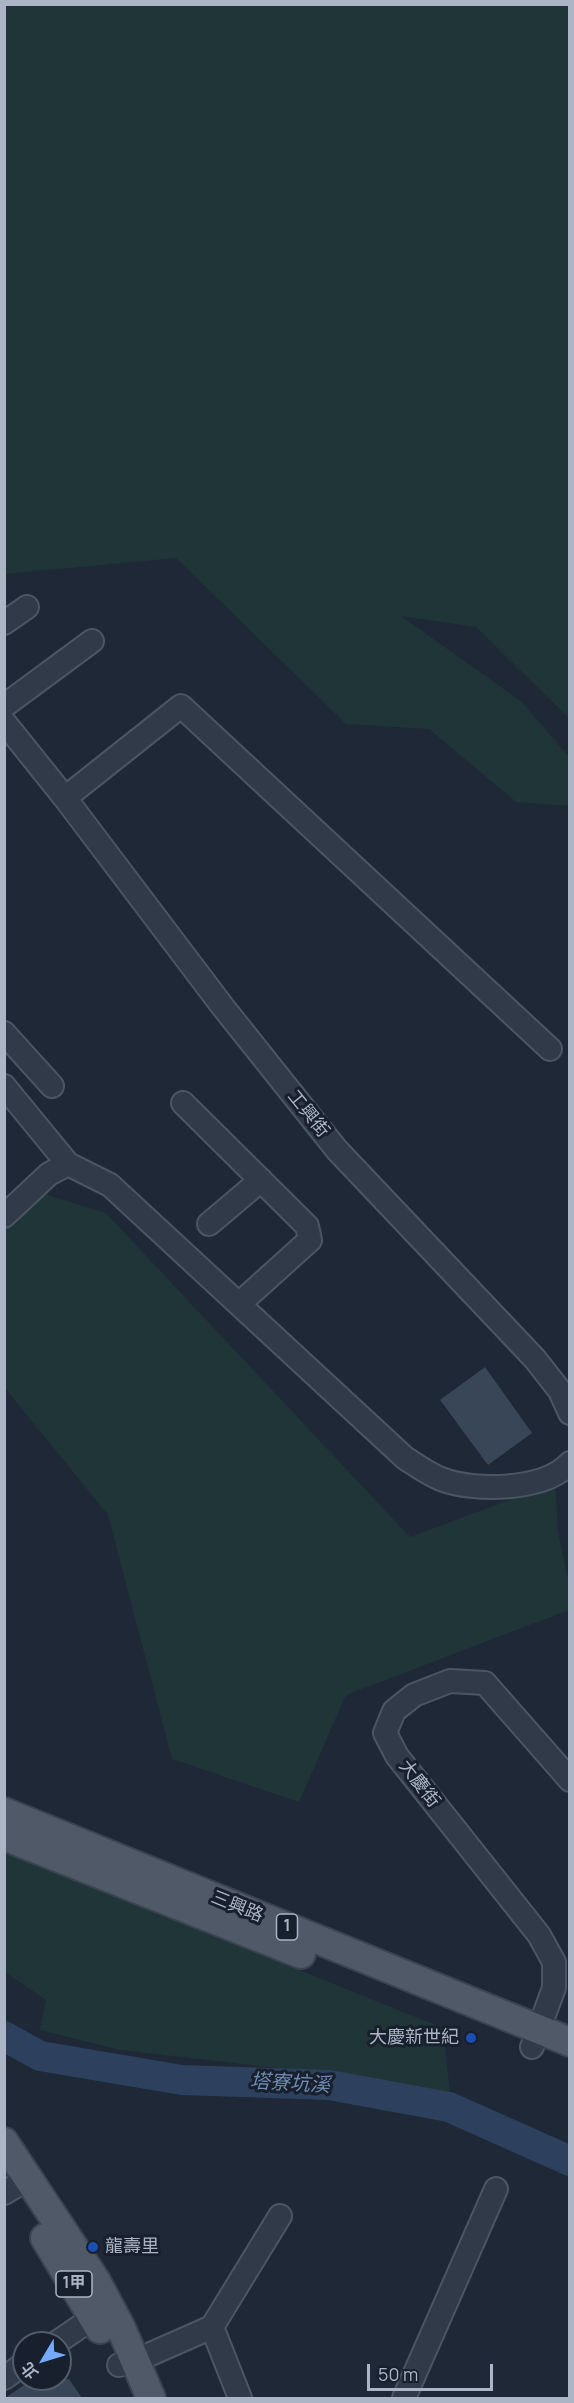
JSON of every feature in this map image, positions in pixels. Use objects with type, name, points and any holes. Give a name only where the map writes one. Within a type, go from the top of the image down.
[{"type":"main road","name":"三興路","points":[[4,1812],[536,2038],[570,2063]]},
{"type":"main road","name":"三興路","points":[[4,1836],[536,2038],[570,2042]]},
{"type":"main road","name":"1甲","points":[[4,2142],[13,2184],[96,2281],[102,2312],[127,2363],[151,2398]]},
{"type":"main road","name":"1甲","points":[[127,2363],[131,2398]]},
{"type":"street","points":[[4,623],[27,607]]},
{"type":"street","points":[[4,706],[92,641]]},
{"type":"street","points":[[65,798],[181,706],[550,1049]]},
{"type":"street","name":"工興街","points":[[4,722],[65,798],[223,1007],[337,1150],[535,1359],[560,1391],[570,1413]]},
{"type":"street","points":[[4,1033],[52,1086]]},
{"type":"street","points":[[4,1086],[68,1164],[110,1185],[405,1458],[440,1479],[471,1487],[519,1486],[562,1472],[570,1463]]},
{"type":"street","points":[[183,1103],[307,1226],[310,1240],[238,1304]]},
{"type":"street","points":[[4,1215],[49,1174],[68,1164]]},
{"type":"street","points":[[209,1224],[261,1180]]},
{"type":"street","name":"大慶街","points":[[536,2038],[554,1988],[554,1962],[539,1935],[397,1756],[386,1733],[394,1711],[414,1695],[450,1681],[485,1683],[570,1780]]},
{"type":"street","points":[[404,2398],[496,2189]]},
{"type":"street","points":[[127,2363],[212,2327],[280,2216]]},
{"type":"street","points":[[72,2332],[102,2312]]},
{"type":"street","points":[[212,2327],[240,2398]]},
{"type":"green space","points":[[5,4],[569,5],[569,718],[476,627],[401,616],[522,702],[569,757],[569,806],[516,802],[429,729],[346,724],[176,558],[5,574]]},
{"type":"green space","points":[[22,1187],[106,1213],[410,1537],[555,1483],[558,1532],[569,1583],[569,1610],[346,1695],[299,1802],[172,1759],[108,1515],[5,1388],[4,1202]]},
{"type":"green space","points":[[4,1851],[443,2028],[450,2092],[313,2072],[120,2050],[40,2030],[46,2000],[5,1972]]},
{"type":"building","points":[[485,1367],[532,1433],[488,1465],[440,1400]]},
{"type":"building","points":[[72,2383],[82,2398],[5,2398],[15,2391],[72,2391]]},
{"type":"waterway","name":"塔寮坑溪","points":[[4,2036],[40,2056],[182,2080],[329,2085],[449,2107],[570,2161]]},
{"type":"place","name":"大慶新世紀","points":[[471,2038]]},
{"type":"place","name":"龍壽里","points":[[93,2247]]}]
